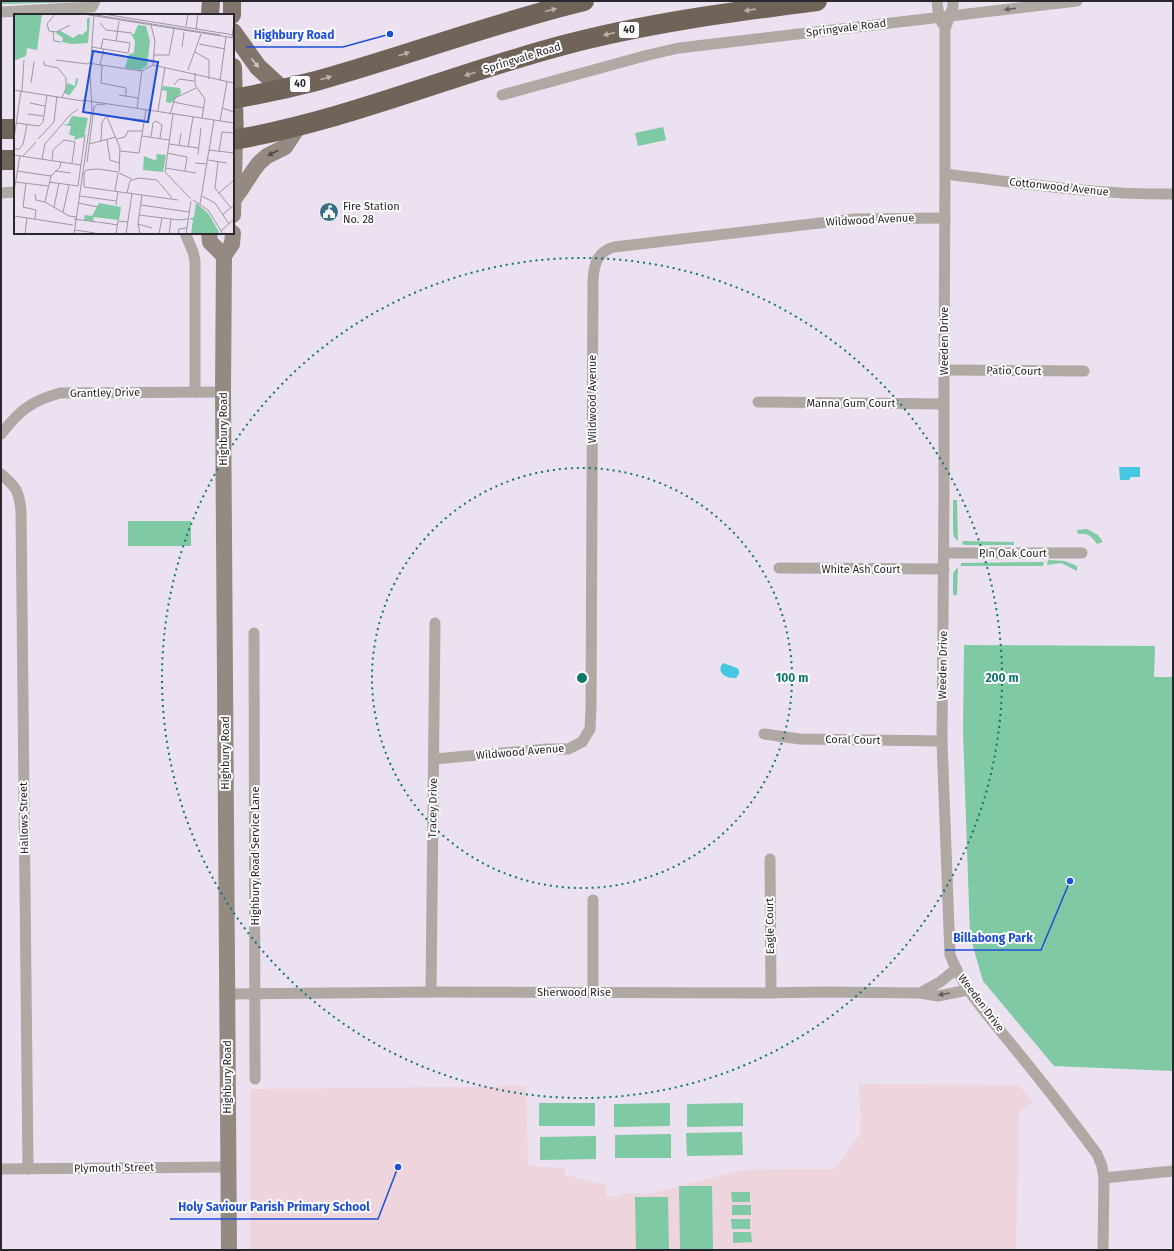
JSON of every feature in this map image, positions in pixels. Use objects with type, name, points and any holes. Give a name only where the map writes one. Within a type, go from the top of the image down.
[{"type":"highway","name":"40","points":[[234,99],[282,89],[328,77],[511,21],[584,1]]},
{"type":"highway","name":"Springvale Road","points":[[234,140],[299,126],[531,55],[598,37],[683,19],[817,1]]},
{"type":"highway","points":[[1,129],[14,129]]},
{"type":"highway","points":[[1,160],[14,160]]},
{"type":"main road","points":[[210,14],[211,1]]},
{"type":"main road","points":[[232,1],[232,14]]},
{"type":"main road","points":[[234,33],[258,67],[282,89]]},
{"type":"main road","points":[[234,199],[259,163],[267,156],[285,147],[299,126]]},
{"type":"main road","points":[[234,140],[234,199]]},
{"type":"main road","points":[[209,234],[210,242],[224,256]]},
{"type":"main road","name":"Highbury Road","points":[[229,1250],[223,392],[224,256],[232,244],[232,234]]},
{"type":"street","points":[[1,12],[92,7],[95,1]]},
{"type":"street","points":[[937,1],[945,17]]},
{"type":"street","name":"Weeden Drive","points":[[953,1],[953,7],[945,17],[944,29],[945,218],[942,741],[950,955],[968,990],[1051,1093],[1097,1154],[1102,1166],[1104,1178],[1103,1250]]},
{"type":"street","name":"Springvale Road","points":[[502,95],[640,57],[679,48],[1076,1]]},
{"type":"street","name":"Cottonwood Avenue","points":[[945,174],[1100,192],[1126,194],[1173,194]]},
{"type":"street","points":[[1,193],[14,192]]},
{"type":"street","name":"Wildwood Avenue","points":[[434,759],[568,748],[582,742],[590,729],[593,280],[594,269],[599,255],[614,247],[854,219],[901,217],[945,218]]},
{"type":"street","points":[[185,234],[195,261],[195,392]]},
{"type":"street","name":"Patio Court","points":[[944,370],[1084,371]]},
{"type":"street","name":"Grantley Drive","points":[[1,434],[11,422],[28,407],[42,399],[60,393],[223,392]]},
{"type":"street","name":"Manna Gum Court","points":[[758,402],[944,404]]},
{"type":"street","name":"Hallows Street","points":[[1,474],[13,485],[19,496],[21,511],[28,1169]]},
{"type":"street","name":"Pin Oak Court","points":[[944,553],[1082,553]]},
{"type":"street","name":"White Ash Court","points":[[778,568],[944,569]]},
{"type":"street","name":"Tracey Drive","points":[[431,992],[435,623]]},
{"type":"street","name":"Highbury Road Service Lane","points":[[254,633],[255,1079]]},
{"type":"street","name":"Coral Court","points":[[764,734],[800,739],[942,741]]},
{"type":"street","name":"Eagle Court","points":[[770,859],[771,993]]},
{"type":"street","points":[[592,992],[593,900]]},
{"type":"street","name":"Sherwood Rise","points":[[920,993],[940,982],[956,969]]},
{"type":"street","name":"Sherwood Rise","points":[[227,994],[431,992],[824,992],[920,993],[938,996],[968,990]]},
{"type":"street","name":"Plymouth Street","points":[[1,1169],[228,1167]]},
{"type":"street","points":[[1104,1178],[1173,1171]]},
{"type":"shaded area","points":[[859,1084],[1019,1085],[1033,1103],[1019,1111],[1016,1250],[250,1250],[250,1089],[526,1086],[528,1166],[565,1168],[565,1175],[606,1185],[606,1196],[621,1197],[621,1193],[649,1194],[743,1170],[835,1169],[861,1132]]},
{"type":"green space","points":[[1,1],[82,1],[2,4]]},
{"type":"green space","points":[[663,127],[666,140],[638,146],[635,133]]},
{"type":"green space","points":[[953,500],[957,500],[958,541],[954,537],[953,532]]},
{"type":"green space","points":[[128,521],[191,521],[191,546],[128,546]]},
{"type":"green space","points":[[1087,529],[1098,535],[1103,542],[1097,544],[1089,536],[1078,534],[1077,530]]},
{"type":"green space","points":[[963,541],[1014,542],[1014,545],[965,545],[962,544]]},
{"type":"green space","points":[[1048,560],[1065,561],[1077,566],[1077,571],[1061,563],[1047,565]]},
{"type":"green space","points":[[1044,562],[1043,566],[961,566],[961,563]]},
{"type":"green space","points":[[958,567],[957,595],[953,595],[953,573]]},
{"type":"green space","points":[[964,645],[1155,646],[1154,677],[1173,677],[1173,1071],[1054,1066],[983,981],[970,936],[963,731]]},
{"type":"green space","points":[[539,1103],[595,1103],[595,1126],[539,1126]]},
{"type":"green space","points":[[670,1103],[670,1126],[614,1127],[614,1104]]},
{"type":"green space","points":[[743,1103],[743,1126],[687,1127],[687,1104]]},
{"type":"green space","points":[[742,1132],[743,1155],[687,1156],[686,1133]]},
{"type":"green space","points":[[671,1134],[671,1158],[615,1158],[615,1135]]},
{"type":"green space","points":[[596,1136],[596,1159],[540,1160],[540,1137]]},
{"type":"green space","points":[[679,1186],[712,1186],[713,1250],[680,1250]]},
{"type":"green space","points":[[731,1192],[750,1192],[750,1202],[732,1202]]},
{"type":"green space","points":[[635,1197],[668,1197],[669,1250],[636,1250]]},
{"type":"green space","points":[[732,1205],[751,1205],[751,1215],[732,1215]]},
{"type":"green space","points":[[731,1219],[750,1219],[750,1229],[732,1229]]},
{"type":"green space","points":[[733,1232],[751,1232],[752,1242],[733,1243]]},
{"type":"water","points":[[1119,467],[1140,467],[1140,477],[1131,477],[1129,480],[1120,480]]},
{"type":"water","points":[[723,663],[739,670],[739,674],[736,678],[723,675],[720,670]]},
{"type":"place","name":"Highbury Road","points":[[390,34]]},
{"type":"place","name":"Fire Station No. 28","points":[[329,212]]},
{"type":"place","name":"Billabong Park","points":[[1070,881]]},
{"type":"place","name":"Holy Saviour Parish Primary School","points":[[398,1167]]}]
